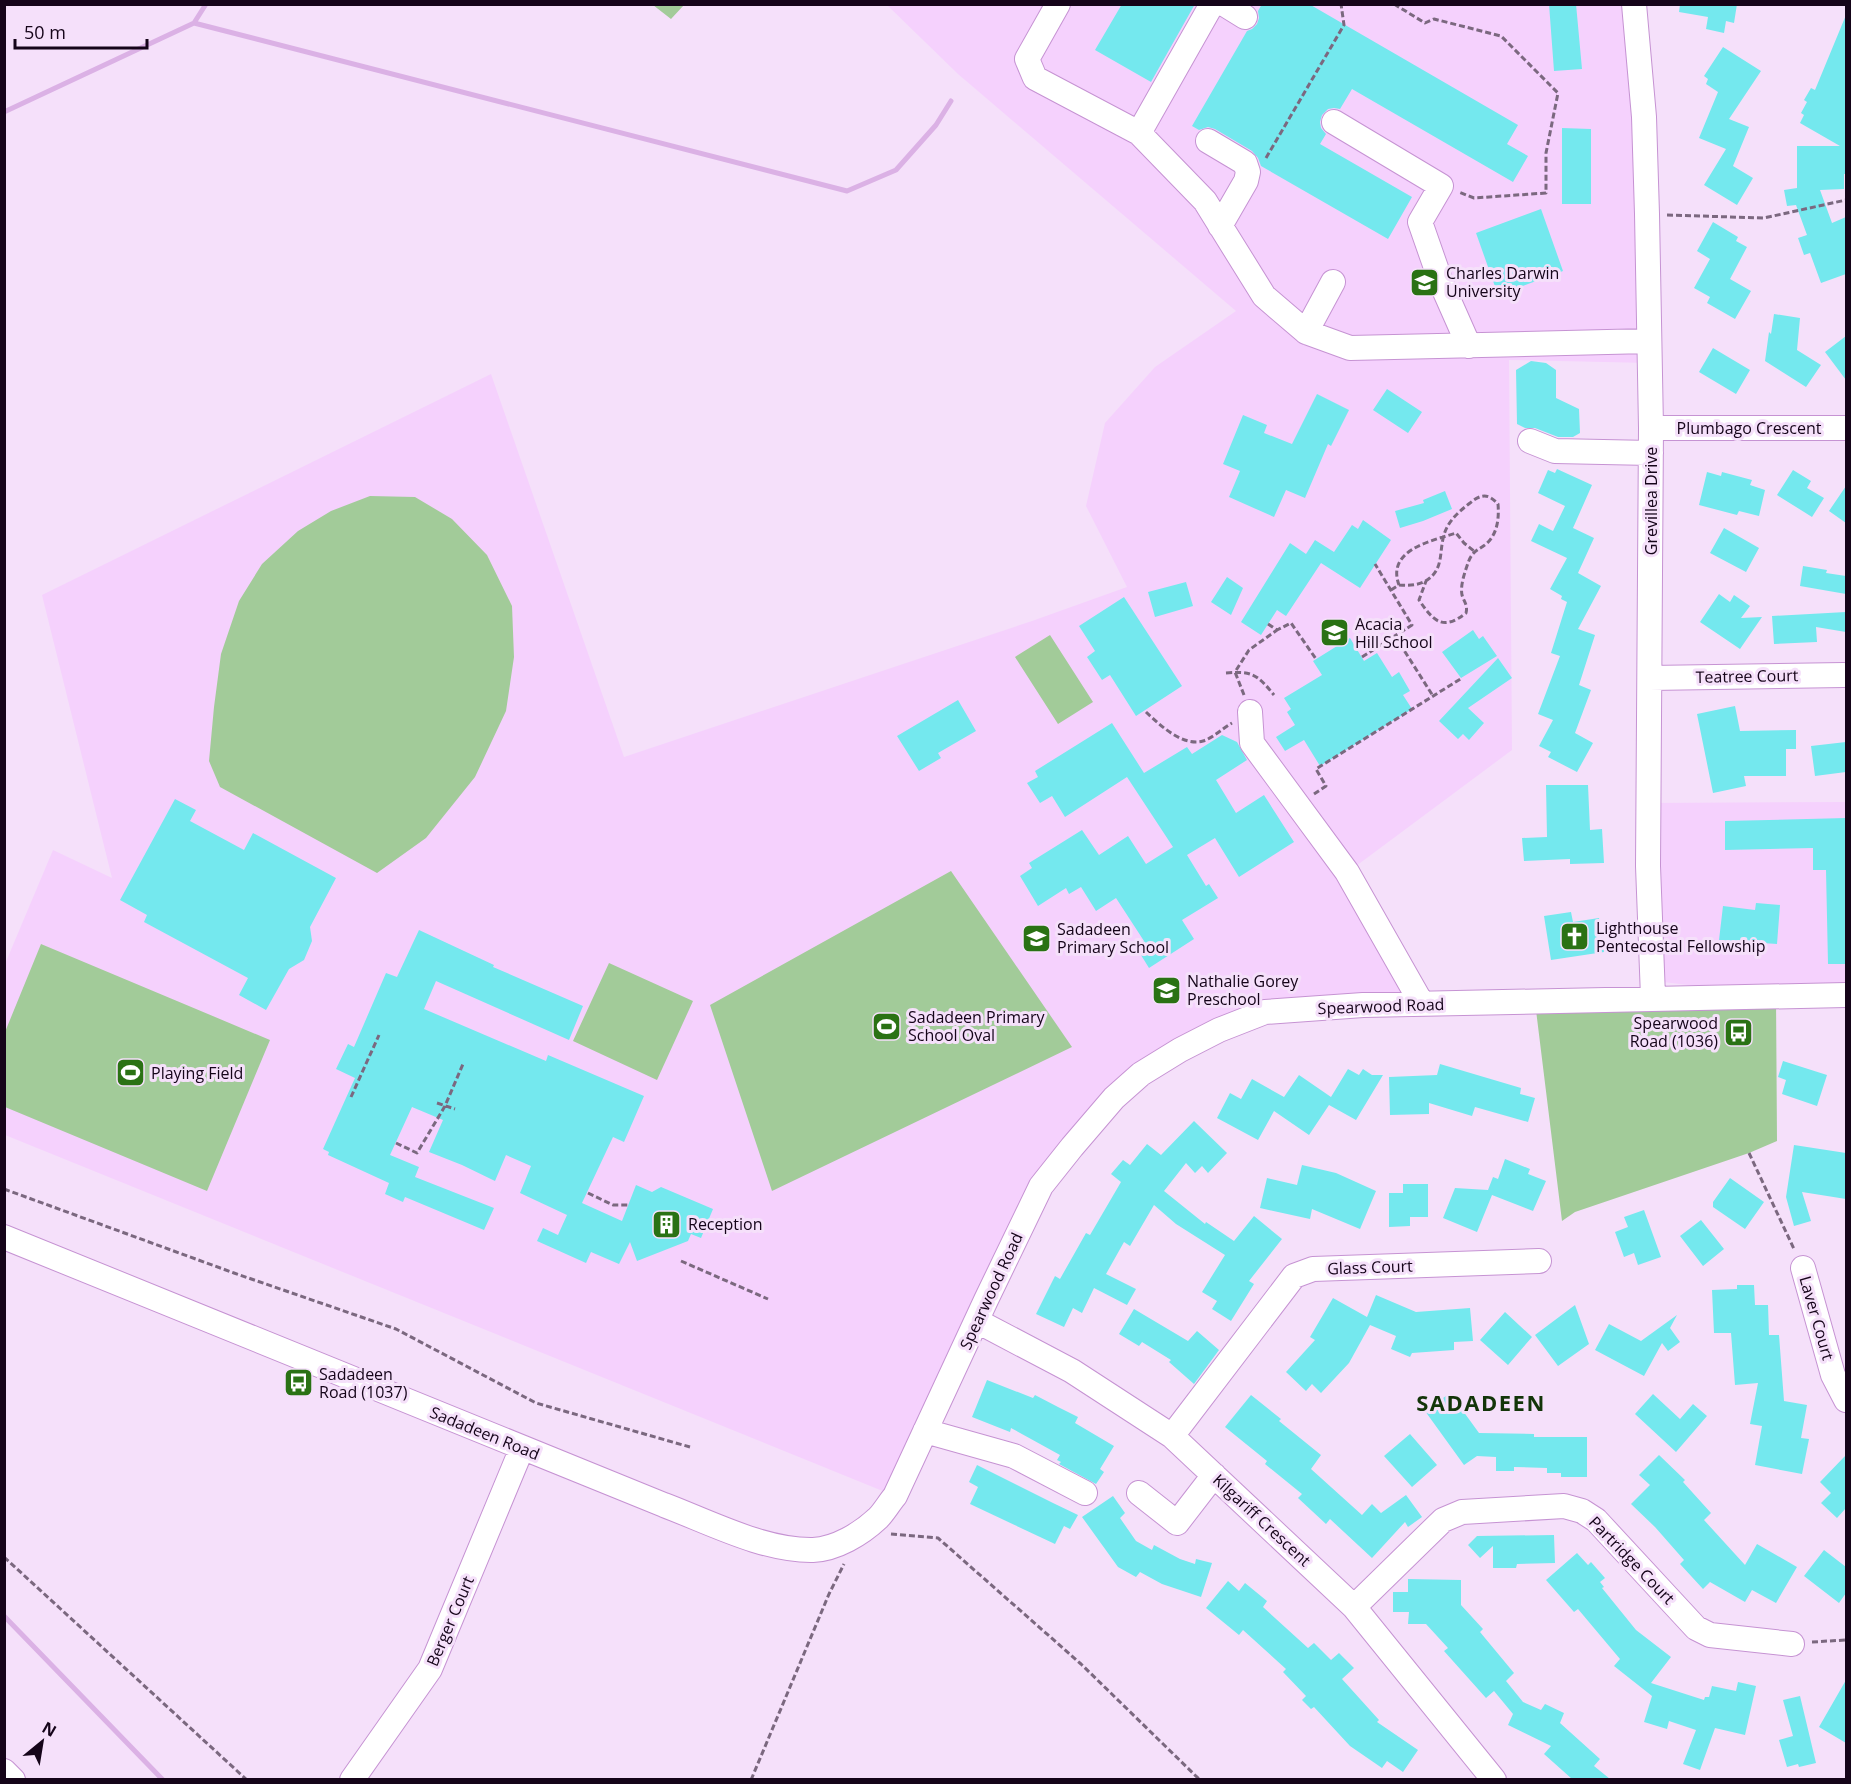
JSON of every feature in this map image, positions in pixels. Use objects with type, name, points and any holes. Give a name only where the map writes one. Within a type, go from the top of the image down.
[{"type":"street","points":[[1058,4],[1027,59],[1035,78],[1139,133],[1205,201],[1264,296],[1306,332],[1350,348],[1649,341]]},
{"type":"street","points":[[1139,133],[1212,4]]},
{"type":"street","points":[[1224,4],[1245,16]]},
{"type":"street","name":"Grevillea Drive","points":[[1634,4],[1644,117],[1652,428],[1648,866],[1653,998]]},
{"type":"street","points":[[1334,122],[1441,186],[1420,222],[1442,285],[1469,346]]},
{"type":"street","points":[[1208,141],[1245,163],[1248,172],[1246,181],[1220,226]]},
{"type":"street","points":[[1306,332],[1333,282]]},
{"type":"street","name":"Plumbago Crescent","points":[[1652,428],[1846,428]]},
{"type":"street","points":[[1530,441],[1555,451],[1651,453]]},
{"type":"street","name":"Teatree Court","points":[[1650,678],[1844,675]]},
{"type":"street","points":[[1250,712],[1252,743],[1347,872],[1422,1004]]},
{"type":"street","name":"Spearwood Road","points":[[841,1554],[860,1532],[879,1517],[895,1496],[1041,1186],[1114,1098],[1141,1074],[1180,1050],[1264,1012],[1363,1005],[1846,995]]},
{"type":"street","name":"Sadadeen Road","points":[[4,1237],[749,1538],[785,1548],[841,1554]]},
{"type":"street","name":"Glass Court","points":[[1172,1436],[1294,1276],[1313,1269],[1539,1261]]},
{"type":"street","name":"Laver Court","points":[[1803,1268],[1833,1375],[1846,1400]]},
{"type":"street","name":"Kilgariff Crescent","points":[[977,1321],[1072,1371],[1172,1436],[1354,1607],[1494,1779]]},
{"type":"street","points":[[925,1431],[1014,1456],[1085,1493]]},
{"type":"street","name":"Berger Court","points":[[352,1779],[430,1670],[522,1448]]},
{"type":"street","points":[[1139,1493],[1177,1523],[1214,1476]]},
{"type":"street","name":"Partridge Court","points":[[1354,1607],[1443,1520],[1462,1512],[1564,1506],[1582,1511],[1596,1520],[1696,1628],[1710,1635],[1792,1644]]},
{"type":"street","points":[[4,1771],[14,1779]]},
{"type":"path","points":[[1262,166],[1344,25],[1341,4]]},
{"type":"path","points":[[1394,4],[1425,22],[1434,19],[1501,36],[1558,93],[1545,153],[1546,193],[1474,198],[1441,186]]},
{"type":"path","points":[[1647,214],[1764,218],[1846,200]]},
{"type":"path","points":[[1486,495],[1497,504],[1496,529],[1490,541],[1474,551],[1468,561],[1462,587],[1462,596],[1467,607],[1466,613],[1455,622],[1445,623],[1435,619],[1419,600],[1426,581],[1439,567],[1443,538],[1448,523],[1479,496],[1486,495]]},
{"type":"path","points":[[1399,585],[1395,573],[1397,566],[1412,548],[1456,533],[1474,551]]},
{"type":"path","points":[[1362,657],[1412,625],[1375,564]]},
{"type":"path","points":[[1391,590],[1399,585],[1412,586],[1426,581]]},
{"type":"path","points":[[1235,672],[1249,650],[1291,623],[1316,659]]},
{"type":"path","points":[[1268,624],[1277,630]]},
{"type":"path","points":[[1395,636],[1433,696]]},
{"type":"path","points":[[1226,673],[1245,671],[1260,680],[1274,695]]},
{"type":"path","points":[[1146,712],[1164,729],[1184,739],[1203,741],[1250,712],[1235,672]]},
{"type":"path","points":[[1297,805],[1326,786],[1316,769],[1461,678]]},
{"type":"path","points":[[351,1097],[380,1035]]},
{"type":"path","points":[[396,1143],[417,1153],[445,1106],[463,1064]]},
{"type":"path","points":[[437,1103],[455,1109]]},
{"type":"path","points":[[1749,1153],[1803,1268]]},
{"type":"path","points":[[4,1189],[396,1329],[536,1403],[690,1447]]},
{"type":"path","points":[[588,1193],[613,1205],[628,1205]]},
{"type":"path","points":[[681,1261],[768,1299]]},
{"type":"path","points":[[860,1532],[938,1538],[1081,1664],[1200,1779]]},
{"type":"path","points":[[751,1779],[825,1604],[841,1554]]},
{"type":"path","points":[[4,1557],[247,1779]]},
{"type":"path","points":[[1792,1644],[1846,1640]]},
{"type":"shaded area","points":[[887,5],[1634,5],[1650,363],[1509,360],[1512,750],[1348,872],[1422,1004],[1265,1012],[1180,1050],[1072,1147],[895,1496],[5,1135],[5,964],[53,850],[112,878],[42,595],[491,374],[624,757],[1127,587],[1086,506],[1105,423],[1155,367],[1236,311],[958,74]]},
{"type":"shaded area","points":[[1846,802],[1846,995],[1776,996],[1664,982],[1648,803]]},
{"type":"green space","points":[[653,5],[684,5],[671,19]]},
{"type":"green space","points":[[370,496],[415,497],[452,519],[487,555],[512,606],[514,657],[506,711],[475,777],[426,838],[377,873],[220,787],[209,761],[221,654],[239,601],[262,564],[298,531],[331,511]]},
{"type":"green space","points":[[1050,635],[1093,702],[1058,724],[1015,657]]},
{"type":"green space","name":"Sadadeen Primary School Oval","points":[[951,871],[1072,1047],[772,1191],[710,1005]]},
{"type":"green space","name":"Playing Field","points":[[41,944],[270,1040],[207,1191],[5,1107],[5,1032]]},
{"type":"green space","points":[[609,963],[693,1001],[657,1080],[573,1041]]},
{"type":"green space","points":[[1776,996],[1777,1141],[1749,1153],[1575,1212],[1562,1221],[1535,1002]]},
{"type":"building","points":[[1122,4],[1195,4],[1151,82],[1095,50]]},
{"type":"building","points":[[1262,4],[1309,4],[1518,125],[1507,144],[1528,156],[1513,182],[1352,89],[1340,109],[1328,109],[1322,115],[1321,128],[1326,134],[1320,144],[1412,197],[1388,239],[1261,166],[1252,151],[1215,129],[1208,127],[1199,130],[1192,126],[1247,31],[1257,24],[1258,11]]},
{"type":"building","points":[[1549,4],[1576,4],[1582,69],[1554,71]]},
{"type":"building","points":[[1680,4],[1737,4],[1734,23],[1726,21],[1724,33],[1706,29],[1708,17],[1679,12]]},
{"type":"building","points":[[1846,15],[1846,174],[1844,174],[1844,189],[1820,190],[1832,223],[1846,217],[1846,274],[1821,283],[1810,253],[1804,255],[1798,238],[1807,235],[1796,205],[1787,206],[1784,190],[1797,188],[1797,146],[1840,146],[1800,123],[1804,115],[1801,113],[1807,102],[1804,100],[1811,88],[1815,90]]},
{"type":"building","points":[[1723,47],[1761,71],[1729,119],[1749,127],[1733,166],[1753,178],[1737,205],[1704,185],[1726,149],[1699,138],[1718,92],[1706,84],[1708,79],[1704,76]]},
{"type":"building","points":[[1562,128],[1591,129],[1591,204],[1562,204]]},
{"type":"building","points":[[1541,209],[1563,271],[1498,295],[1476,233]]},
{"type":"building","points":[[1713,222],[1738,237],[1736,241],[1747,247],[1730,279],[1751,291],[1735,319],[1707,303],[1710,297],[1694,288],[1710,259],[1697,251]]},
{"type":"building","points":[[1774,314],[1800,318],[1797,350],[1821,365],[1806,387],[1765,361]]},
{"type":"building","points":[[1846,336],[1846,380],[1825,352]]},
{"type":"building","points":[[1713,348],[1750,370],[1736,394],[1699,372]]},
{"type":"building","points":[[1531,361],[1546,363],[1556,370],[1556,398],[1579,409],[1580,433],[1573,437],[1558,437],[1517,424],[1516,370]]},
{"type":"building","points":[[1387,389],[1422,412],[1408,433],[1373,410]]},
{"type":"building","points":[[1317,394],[1349,410],[1331,446],[1328,444],[1305,498],[1286,490],[1274,517],[1229,497],[1240,471],[1223,464],[1243,415],[1267,425],[1264,433],[1292,444]]},
{"type":"building","points":[[1557,469],[1592,485],[1573,528],[1594,538],[1578,573],[1601,586],[1578,629],[1595,635],[1579,685],[1591,690],[1575,733],[1593,743],[1577,772],[1548,757],[1551,752],[1539,746],[1553,720],[1538,714],[1560,656],[1551,653],[1567,602],[1550,589],[1567,558],[1531,541],[1539,524],[1553,531],[1565,506],[1538,493],[1548,470],[1555,473]]},
{"type":"building","points":[[1793,470],[1811,481],[1807,488],[1824,498],[1812,517],[1777,495]]},
{"type":"building","points":[[1707,472],[1721,476],[1722,472],[1752,480],[1750,485],[1765,490],[1759,516],[1739,511],[1737,515],[1699,505]]},
{"type":"building","points":[[1846,486],[1846,523],[1829,511]]},
{"type":"building","points":[[1445,491],[1452,509],[1400,528],[1395,511],[1424,503],[1423,500]]},
{"type":"building","points":[[1363,520],[1391,540],[1360,588],[1321,563],[1286,616],[1277,610],[1261,635],[1241,622],[1290,543],[1306,554],[1315,540],[1334,552],[1352,525],[1358,529]]},
{"type":"building","points":[[1724,528],[1759,548],[1746,572],[1710,553]]},
{"type":"building","points":[[1803,566],[1846,576],[1846,594],[1800,586]]},
{"type":"building","points":[[1227,577],[1243,588],[1231,615],[1211,602]]},
{"type":"building","points":[[1186,582],[1193,606],[1155,617],[1148,592]]},
{"type":"building","points":[[1719,594],[1730,602],[1734,595],[1750,606],[1741,618],[1762,617],[1740,649],[1700,622]]},
{"type":"building","points":[[1124,597],[1182,686],[1136,716],[1110,675],[1102,680],[1087,657],[1095,651],[1079,626]]},
{"type":"building","points":[[1846,612],[1846,632],[1816,627],[1817,642],[1774,644],[1772,616]]},
{"type":"building","points":[[1473,630],[1479,639],[1483,636],[1497,656],[1461,678],[1442,652]]},
{"type":"building","name":"Acacia Hill School","points":[[1350,638],[1364,661],[1377,653],[1392,677],[1399,672],[1410,691],[1403,695],[1412,709],[1320,766],[1304,740],[1285,751],[1276,737],[1295,725],[1287,712],[1291,709],[1284,698],[1322,675],[1313,661]]},
{"type":"building","points":[[1498,658],[1512,678],[1468,708],[1484,723],[1469,740],[1463,734],[1458,739],[1439,721]]},
{"type":"building","points":[[958,700],[976,731],[938,753],[941,758],[919,771],[897,736]]},
{"type":"building","points":[[1735,706],[1740,731],[1796,730],[1796,749],[1786,749],[1786,776],[1744,776],[1746,786],[1713,793],[1697,714]]},
{"type":"building","name":"Sadadeen Primary School","points":[[1112,723],[1144,773],[1187,747],[1192,754],[1222,735],[1237,742],[1247,760],[1216,780],[1236,813],[1264,795],[1294,842],[1239,877],[1215,838],[1187,855],[1206,886],[1209,884],[1218,898],[1182,920],[1194,939],[1149,968],[1136,947],[1144,941],[1116,898],[1096,911],[1081,887],[1069,894],[1066,888],[1038,906],[1020,876],[1032,868],[1029,863],[1082,830],[1099,855],[1128,836],[1146,864],[1173,847],[1127,777],[1065,817],[1052,796],[1040,803],[1027,783],[1038,777],[1035,771]]},
{"type":"building","points":[[1846,742],[1846,772],[1815,776],[1811,746]]},
{"type":"building","points":[[1546,785],[1588,785],[1590,830],[1602,829],[1604,863],[1570,864],[1570,859],[1524,861],[1522,838],[1547,837]]},
{"type":"building","points":[[175,799],[196,810],[190,821],[244,850],[253,833],[336,878],[310,927],[312,941],[304,960],[289,969],[266,1010],[239,995],[248,978],[144,922],[147,915],[120,900]]},
{"type":"building","points":[[1846,818],[1846,964],[1828,964],[1826,870],[1813,870],[1813,848],[1725,850],[1725,821]]},
{"type":"building","points":[[1756,903],[1780,905],[1777,944],[1719,940],[1723,906],[1755,910]]},
{"type":"building","name":"Lighthouse Pentecostal Fellowship","points":[[1571,912],[1573,922],[1599,918],[1604,952],[1551,960],[1544,916]]},
{"type":"building","points":[[419,930],[494,965],[493,967],[583,1006],[569,1040],[436,981],[424,1009],[546,1061],[548,1055],[644,1096],[624,1142],[613,1137],[582,1203],[622,1221],[636,1185],[652,1192],[661,1187],[713,1209],[701,1238],[691,1234],[688,1241],[637,1261],[630,1242],[619,1264],[591,1252],[586,1263],[537,1241],[543,1228],[558,1235],[567,1215],[520,1193],[531,1166],[506,1155],[495,1181],[429,1152],[443,1120],[412,1107],[390,1155],[419,1167],[415,1177],[494,1208],[484,1230],[405,1197],[403,1202],[385,1194],[389,1183],[328,1155],[329,1152],[323,1149],[355,1078],[336,1069],[348,1044],[354,1047],[386,973],[397,977]]},
{"type":"building","points":[[1783,1061],[1827,1075],[1817,1106],[1782,1094],[1786,1080],[1778,1077]]},
{"type":"building","points":[[1440,1064],[1521,1088],[1520,1094],[1535,1098],[1528,1122],[1475,1107],[1472,1116],[1429,1103],[1429,1114],[1390,1115],[1389,1077],[1437,1075]]},
{"type":"building","points":[[1348,1069],[1359,1075],[1363,1069],[1372,1075],[1383,1075],[1356,1120],[1329,1105],[1309,1135],[1274,1111],[1258,1140],[1217,1118],[1230,1093],[1241,1099],[1252,1079],[1284,1097],[1299,1075],[1331,1097]]},
{"type":"building","points":[[1194,1121],[1227,1153],[1208,1173],[1202,1166],[1195,1173],[1186,1163],[1164,1191],[1205,1224],[1206,1222],[1234,1241],[1254,1216],[1282,1239],[1249,1281],[1254,1284],[1231,1321],[1212,1309],[1217,1301],[1202,1292],[1225,1255],[1176,1224],[1154,1205],[1130,1246],[1124,1242],[1106,1274],[1136,1289],[1127,1305],[1094,1288],[1082,1313],[1073,1308],[1064,1327],[1036,1314],[1055,1276],[1060,1279],[1086,1233],[1090,1235],[1121,1182],[1111,1174],[1123,1160],[1130,1165],[1147,1144],[1161,1155]]},
{"type":"building","points":[[1794,1145],[1846,1153],[1846,1199],[1802,1192],[1811,1221],[1794,1226],[1786,1197]]},
{"type":"building","points":[[1505,1159],[1530,1169],[1528,1174],[1546,1181],[1533,1211],[1492,1195],[1477,1232],[1443,1218],[1455,1188],[1488,1190],[1493,1177],[1498,1179]]},
{"type":"building","points":[[1302,1165],[1336,1173],[1376,1191],[1360,1229],[1312,1209],[1310,1219],[1260,1208],[1267,1178],[1297,1185]]},
{"type":"building","points":[[1730,1178],[1764,1202],[1745,1229],[1713,1207],[1713,1202]]},
{"type":"building","points":[[1403,1184],[1428,1184],[1428,1217],[1410,1217],[1410,1226],[1389,1227],[1389,1193],[1403,1193]]},
{"type":"building","points":[[1644,1210],[1661,1257],[1638,1265],[1634,1253],[1624,1257],[1615,1232],[1628,1227],[1624,1217]]},
{"type":"building","points":[[1701,1220],[1724,1249],[1703,1266],[1680,1236]]},
{"type":"building","points":[[1737,1285],[1754,1285],[1755,1305],[1768,1305],[1769,1335],[1779,1335],[1784,1401],[1807,1405],[1801,1438],[1809,1439],[1802,1474],[1755,1465],[1762,1426],[1750,1424],[1758,1383],[1735,1385],[1731,1333],[1714,1333],[1712,1290],[1737,1289]]},
{"type":"building","points":[[1376,1295],[1416,1312],[1470,1308],[1473,1341],[1454,1342],[1454,1350],[1412,1353],[1410,1357],[1391,1349],[1396,1336],[1370,1325],[1349,1363],[1321,1393],[1312,1384],[1306,1391],[1286,1372],[1315,1340],[1310,1337],[1333,1298],[1367,1317]]},
{"type":"building","points":[[1575,1305],[1589,1344],[1558,1366],[1535,1335]]},
{"type":"building","points":[[1134,1309],[1188,1341],[1197,1331],[1219,1350],[1194,1384],[1169,1362],[1171,1360],[1142,1342],[1139,1346],[1119,1334]]},
{"type":"building","points":[[1505,1312],[1532,1337],[1508,1365],[1480,1340]]},
{"type":"building","points":[[1677,1315],[1670,1328],[1680,1342],[1668,1351],[1662,1343],[1644,1376],[1595,1350],[1609,1324],[1641,1341]]},
{"type":"building","points":[[987,1380],[1033,1398],[1035,1395],[1078,1417],[1075,1423],[1114,1446],[1100,1469],[1104,1472],[1096,1484],[1059,1464],[1061,1462],[1057,1460],[1060,1455],[1011,1428],[1010,1432],[972,1417]]},
{"type":"building","points":[[1450,1393],[1479,1433],[1534,1434],[1534,1437],[1587,1437],[1587,1477],[1561,1477],[1561,1473],[1547,1473],[1547,1468],[1514,1467],[1514,1471],[1496,1471],[1496,1457],[1477,1456],[1464,1465],[1425,1411]]},
{"type":"building","points":[[1653,1394],[1680,1419],[1693,1404],[1707,1416],[1676,1452],[1635,1414]]},
{"type":"building","points":[[1251,1395],[1321,1455],[1311,1469],[1362,1515],[1372,1504],[1381,1513],[1406,1495],[1422,1517],[1408,1527],[1405,1522],[1372,1558],[1330,1519],[1326,1524],[1298,1498],[1302,1494],[1265,1464],[1267,1461],[1225,1427]]},
{"type":"building","points":[[1410,1434],[1437,1465],[1412,1487],[1384,1456]]},
{"type":"building","points":[[1659,1455],[1685,1480],[1683,1482],[1711,1513],[1704,1520],[1745,1565],[1757,1544],[1797,1567],[1776,1603],[1752,1590],[1745,1602],[1710,1582],[1703,1589],[1680,1564],[1684,1560],[1631,1504],[1650,1485],[1639,1475]]},
{"type":"building","points":[[1846,1455],[1846,1508],[1837,1518],[1821,1503],[1831,1493],[1820,1482]]},
{"type":"building","points":[[977,1465],[1078,1515],[1070,1529],[1064,1526],[1055,1544],[970,1504],[978,1487],[969,1482]]},
{"type":"building","points":[[1113,1496],[1125,1513],[1120,1518],[1136,1541],[1152,1550],[1154,1545],[1195,1564],[1196,1559],[1212,1563],[1201,1597],[1162,1584],[1140,1572],[1136,1577],[1118,1567],[1082,1517]]},
{"type":"building","points":[[1554,1535],[1555,1563],[1517,1564],[1516,1568],[1493,1568],[1493,1546],[1480,1558],[1468,1545],[1477,1536]]},
{"type":"building","points":[[1824,1550],[1846,1567],[1846,1593],[1839,1603],[1804,1576]]},
{"type":"building","points":[[1577,1553],[1588,1565],[1591,1562],[1605,1578],[1600,1582],[1604,1587],[1602,1588],[1636,1630],[1671,1657],[1651,1683],[1704,1700],[1705,1697],[1709,1697],[1712,1686],[1736,1691],[1738,1682],[1756,1686],[1745,1735],[1715,1728],[1700,1770],[1683,1764],[1696,1730],[1669,1721],[1667,1729],[1644,1722],[1652,1696],[1614,1666],[1620,1659],[1578,1609],[1574,1612],[1546,1580]]},
{"type":"building","points":[[1408,1579],[1461,1580],[1461,1605],[1483,1629],[1480,1632],[1514,1673],[1506,1681],[1523,1702],[1541,1710],[1545,1704],[1564,1713],[1560,1723],[1600,1759],[1594,1766],[1610,1779],[1572,1779],[1544,1754],[1551,1746],[1508,1725],[1513,1714],[1494,1691],[1486,1698],[1444,1651],[1448,1648],[1426,1624],[1408,1624],[1409,1612],[1393,1612],[1393,1592],[1408,1592]]},
{"type":"building","points":[[1228,1581],[1239,1591],[1245,1583],[1267,1601],[1263,1607],[1308,1648],[1314,1643],[1331,1660],[1339,1653],[1354,1668],[1342,1679],[1379,1720],[1377,1722],[1418,1750],[1403,1772],[1387,1761],[1382,1768],[1350,1746],[1314,1707],[1311,1709],[1302,1700],[1306,1696],[1283,1672],[1286,1669],[1243,1630],[1239,1635],[1206,1608]]},
{"type":"building","points":[[1846,1680],[1846,1743],[1819,1727]]},
{"type":"building","points":[[1800,1696],[1816,1763],[1787,1767],[1779,1740],[1793,1736],[1783,1700]]},
{"type":"waterway","points":[[4,112],[194,23],[206,4]]},
{"type":"waterway","points":[[194,23],[847,191],[896,170],[936,125],[951,101]]},
{"type":"waterway","points":[[4,1616],[163,1780]]},
{"type":"place","name":"Charles Darwin University","points":[[1425,282]]},
{"type":"place","name":"Acacia Hill School","points":[[1334,633]]},
{"type":"place","name":"Lighthouse Pentecostal Fellowship","points":[[1575,937]]},
{"type":"place","name":"Sadadeen Primary School","points":[[1036,938]]},
{"type":"place","name":"Nathalie Gorey Preschool","points":[[1166,990]]},
{"type":"place","name":"Sadadeen Primary School Oval","points":[[887,1026]]},
{"type":"place","name":"Spearwood Road (1036)","points":[[1739,1032]]},
{"type":"place","name":"Playing Field","points":[[130,1073]]},
{"type":"place","name":"Reception","points":[[667,1224]]},
{"type":"place","name":"Sadadeen Road (1037)","points":[[298,1383]]},
{"type":"district","name":"SADADEEN","points":[[1481,1402]]}]
